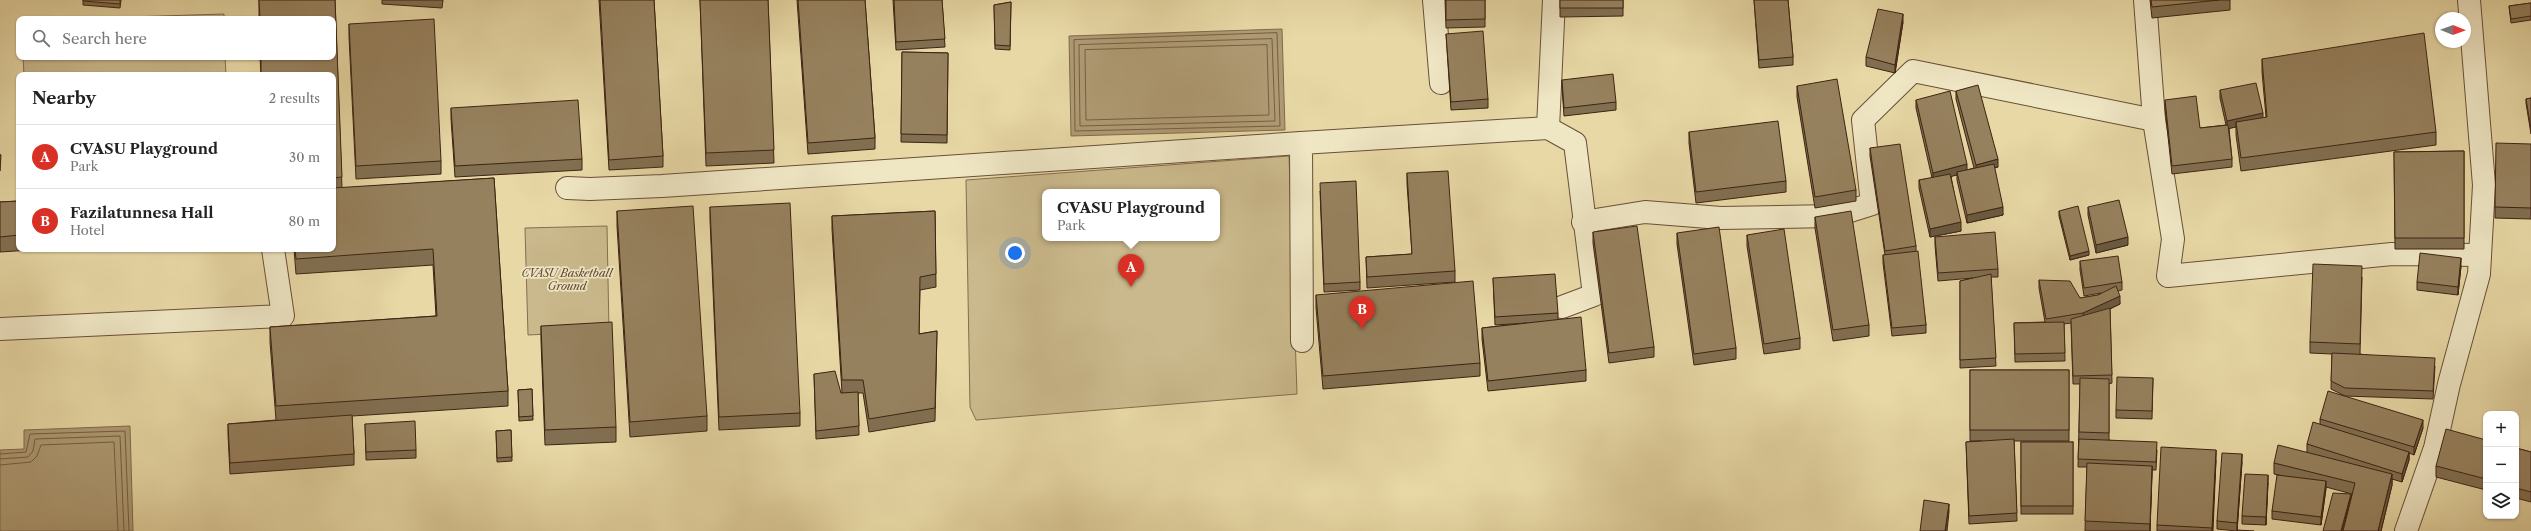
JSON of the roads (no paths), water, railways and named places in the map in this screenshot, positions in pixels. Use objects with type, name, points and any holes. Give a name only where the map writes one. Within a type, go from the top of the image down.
[{"type":"street","points":[[1434,0],[1441,83]]},
{"type":"street","points":[[1548,128],[1554,0]]},
{"type":"street","points":[[2146,0],[2154,120],[2173,239],[2168,276],[2392,254],[2480,255]]},
{"type":"street","points":[[2406,531],[2435,448],[2449,384],[2479,274],[2484,185],[2469,0]]},
{"type":"street","points":[[1583,222],[1646,212],[1721,218],[1834,216],[1872,204],[1863,120],[1913,71],[2154,120]]},
{"type":"street","points":[[567,188],[590,190],[662,186],[1548,128],[1575,143],[1583,222],[1594,295],[1562,307]]},
{"type":"street","points":[[1301,143],[1302,341]]},
{"type":"street","points":[[0,329],[282,316],[273,252]]},
{"type":"water","points":[[1282,29],[1285,130],[1071,136],[1069,36]]},
{"type":"water","points":[[130,426],[133,531],[0,531],[0,450],[24,449],[24,430]]},
{"type":"place","name":"CVASU Playground","points":[[1131,287]]},
{"type":"place","name":"Fazilatunnesa Hall","points":[[1362,329]]},
{"type":"park label","name":"CVASU Basketball Ground","points":[[567,279]]}]
